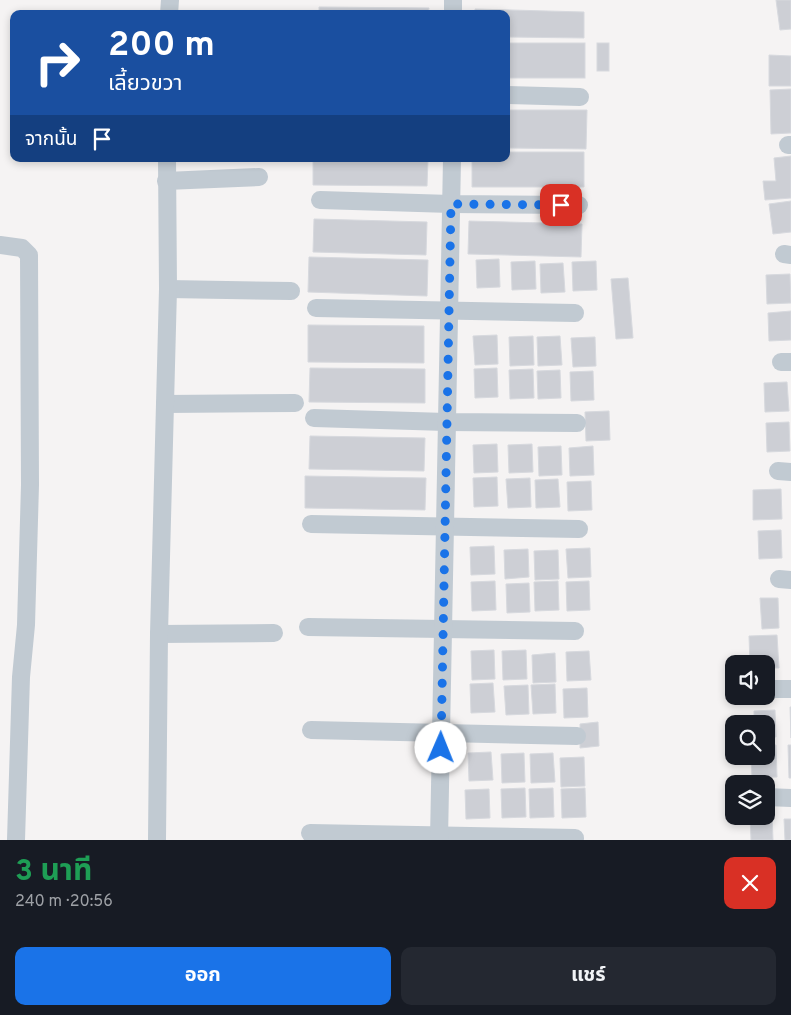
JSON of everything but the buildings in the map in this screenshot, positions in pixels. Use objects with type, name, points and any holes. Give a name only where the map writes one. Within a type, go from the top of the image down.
[{"type":"street","points":[[510,95],[580,96]]},
{"type":"street","points":[[157,840],[159,634],[168,289],[167,162]]},
{"type":"street","points":[[439,838],[452,162]]},
{"type":"street","points":[[166,181],[258,178]]},
{"type":"street","points":[[320,200],[579,205]]},
{"type":"street","points":[[0,245],[22,248],[29,255],[30,485],[16,840]]},
{"type":"street","points":[[168,289],[290,291]]},
{"type":"street","points":[[316,308],[575,313]]},
{"type":"street","points":[[165,404],[296,404]]},
{"type":"street","points":[[314,418],[578,423]]},
{"type":"street","points":[[311,524],[579,529]]},
{"type":"street","points":[[308,627],[575,632]]},
{"type":"street","points":[[159,634],[274,633]]},
{"type":"street","points":[[775,689],[791,690]]},
{"type":"street","points":[[311,730],[577,736]]},
{"type":"street","points":[[775,797],[791,798]]},
{"type":"street","points":[[310,833],[439,838],[575,838]]},
{"type":"route","points":[[441,748],[451,204],[561,205]]}]
